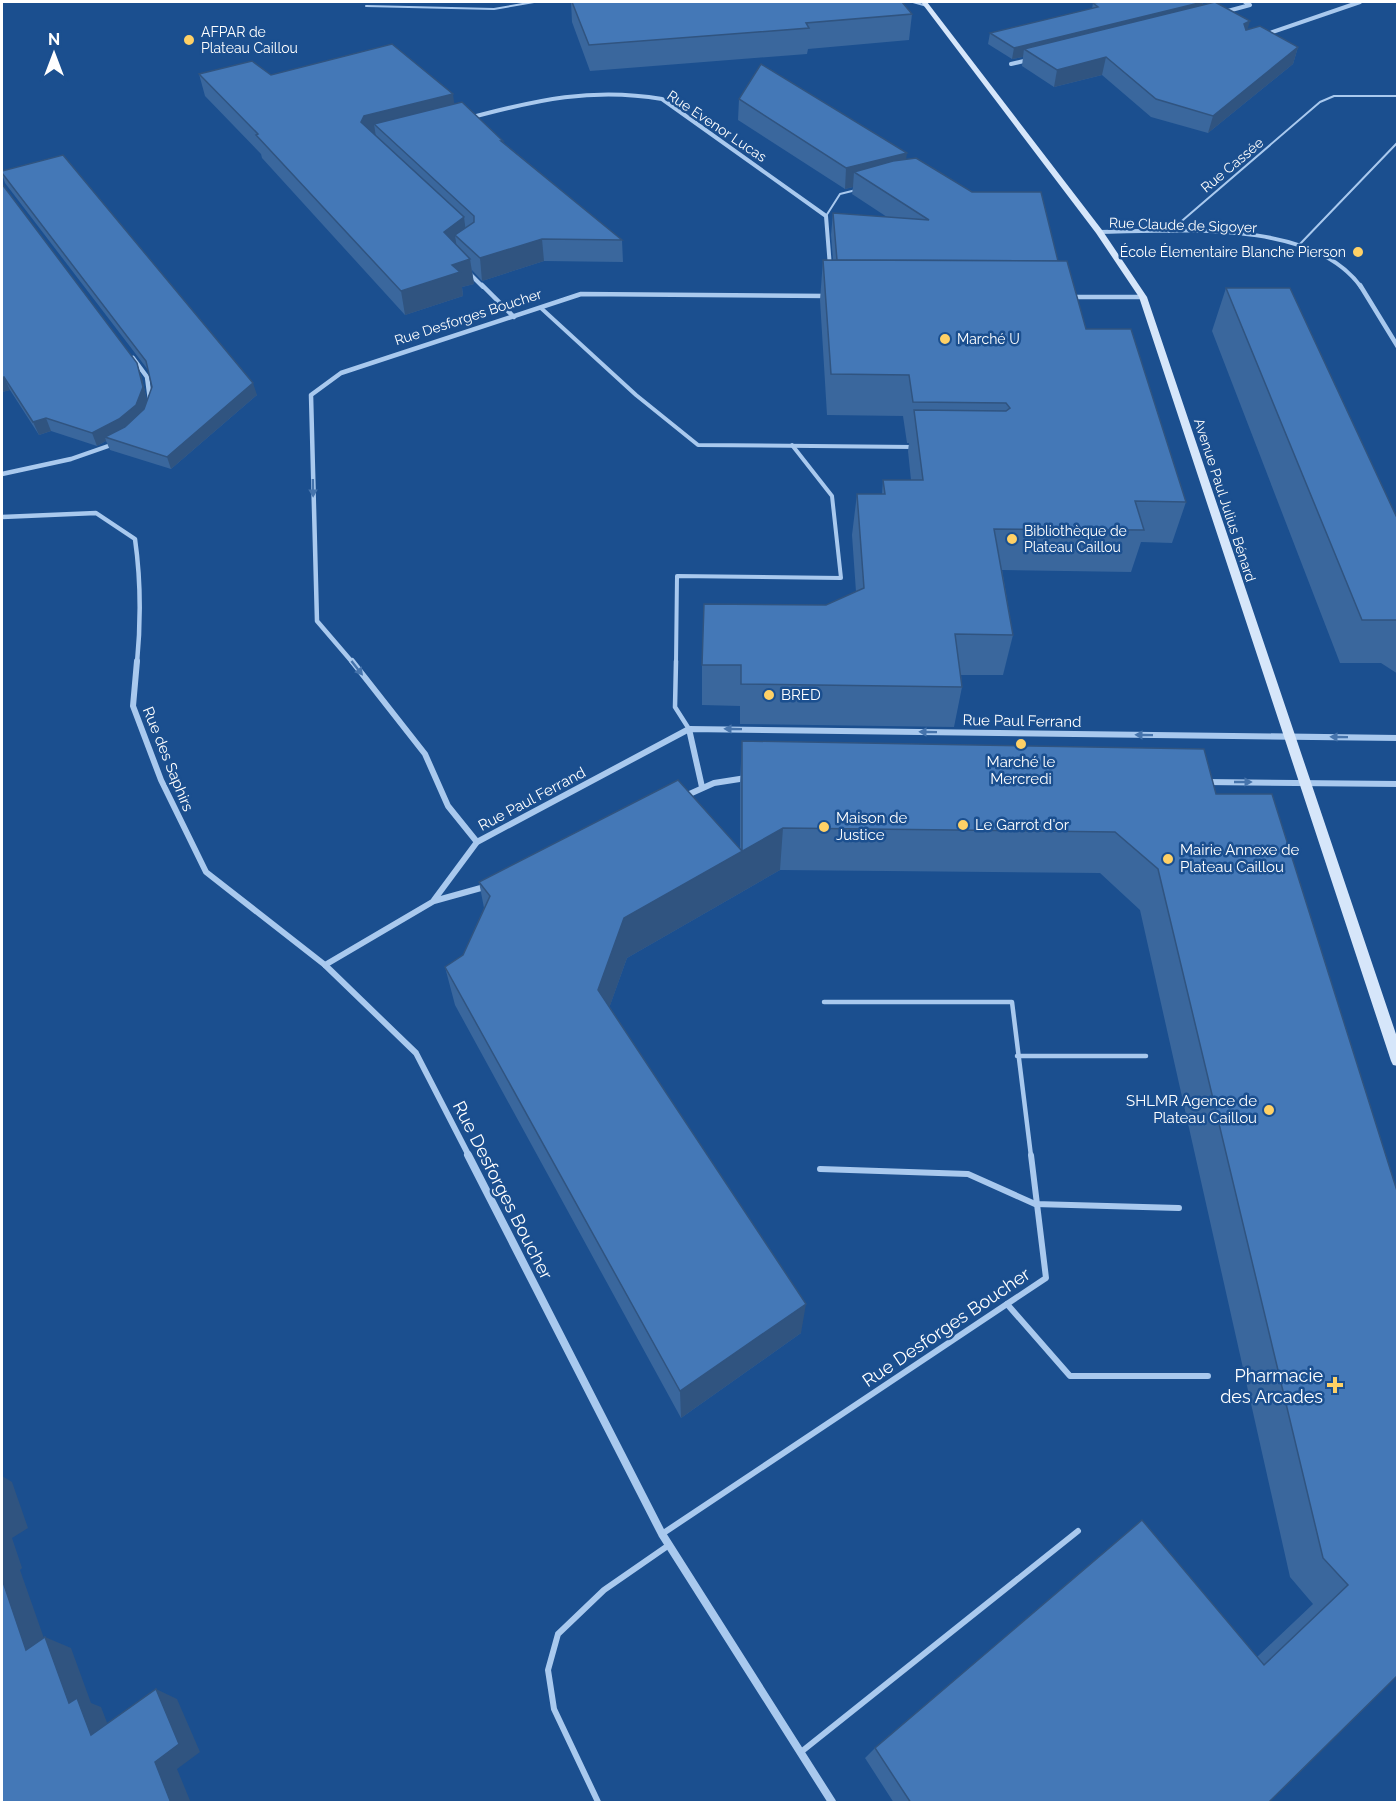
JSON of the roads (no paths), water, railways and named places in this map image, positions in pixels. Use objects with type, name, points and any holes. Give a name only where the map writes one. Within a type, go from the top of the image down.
[{"type":"main road","name":"Avenue Paul Julius Bénard","points":[[925,4],[1099,232],[1143,297],[1398,1061]]},
{"type":"street","points":[[1216,14],[1250,5],[1245,2]]},
{"type":"street","points":[[1259,37],[1360,2]]},
{"type":"street","points":[[1011,64],[1034,59]]},
{"type":"street","name":"Rue Evenor Lucas","points":[[468,118],[572,94],[637,94],[662,99],[826,216]]},
{"type":"street","points":[[826,216],[830,273]]},
{"type":"street","name":"Rue Claude de Sigoyer","points":[[1099,232],[1169,232],[1253,236],[1300,244],[1335,260],[1354,277],[1398,347]]},
{"type":"street","points":[[460,264],[514,317]]},
{"type":"street","name":"Rue Desforges Boucher","points":[[477,842],[448,806],[425,754],[345,653],[316,621],[311,394],[341,373],[581,294],[832,296]]},
{"type":"street","points":[[1057,297],[1143,297]]},
{"type":"street","points":[[126,350],[147,377],[151,407]]},
{"type":"street","points":[[2,474],[71,459],[111,447],[120,441]]},
{"type":"street","name":"Rue des Saphirs","points":[[2,517],[96,513],[135,539],[139,568],[141,621],[133,706],[160,780],[206,872]]},
{"type":"street","points":[[689,729],[702,787]]},
{"type":"street","name":"Rue Paul Ferrand","points":[[434,901],[477,842],[689,729],[1398,738]]},
{"type":"street","points":[[681,798],[702,787],[731,778],[755,778]]},
{"type":"street","points":[[1197,782],[1398,784]]},
{"type":"street","name":"Rue Desforges Boucher","points":[[206,872],[325,965],[416,1053],[662,1534],[832,1803]]},
{"type":"street","points":[[325,965],[434,901],[500,882]]},
{"type":"lane","points":[[366,6],[494,9],[534,2]]},
{"type":"lane","points":[[913,2],[925,4]]},
{"type":"lane","name":"Rue Cassée","points":[[1169,232],[1320,102],[1334,96],[1398,96]]},
{"type":"lane","points":[[1300,244],[1398,142]]},
{"type":"lane","points":[[826,216],[840,194],[861,189]]},
{"type":"lane","points":[[541,308],[636,395],[698,445],[921,447]]},
{"type":"lane","points":[[689,729],[675,707],[677,576],[841,578],[832,496],[792,445]]},
{"type":"lane","name":"Rue Desforges Boucher","points":[[662,1534],[1046,1278],[1035,1204],[1012,1002],[824,1002]]},
{"type":"lane","points":[[1017,1056],[1146,1056]]},
{"type":"lane","points":[[820,1169],[968,1174],[1035,1204],[1179,1208]]},
{"type":"lane","points":[[1007,1304],[1070,1376],[1208,1376]]},
{"type":"lane","points":[[801,1752],[1078,1531]]},
{"type":"lane","points":[[598,1803],[554,1709],[548,1670],[558,1634],[604,1590],[669,1545]]},
{"type":"place","name":"AFPAR de Plateau Caillou","points":[[189,40]]},
{"type":"place","name":"École Élementaire Blanche Pierson","points":[[1358,252]]},
{"type":"place","name":"Marché U","points":[[945,339]]},
{"type":"place","name":"Bibliothèque de Plateau Caillou","points":[[1012,539]]},
{"type":"place","name":"BRED","points":[[769,695]]},
{"type":"place","name":"Marché le Mercredi","points":[[1021,744]]},
{"type":"place","name":"Le Garrot d'or","points":[[963,825]]},
{"type":"place","name":"Maison de Justice","points":[[824,827]]},
{"type":"place","name":"Mairie Annexe de Plateau Caillou","points":[[1168,859]]},
{"type":"place","name":"SHLMR Agence de Plateau Caillou","points":[[1269,1110]]},
{"type":"place","name":"Pharmacie des Arcades","points":[[1335,1385]]}]
